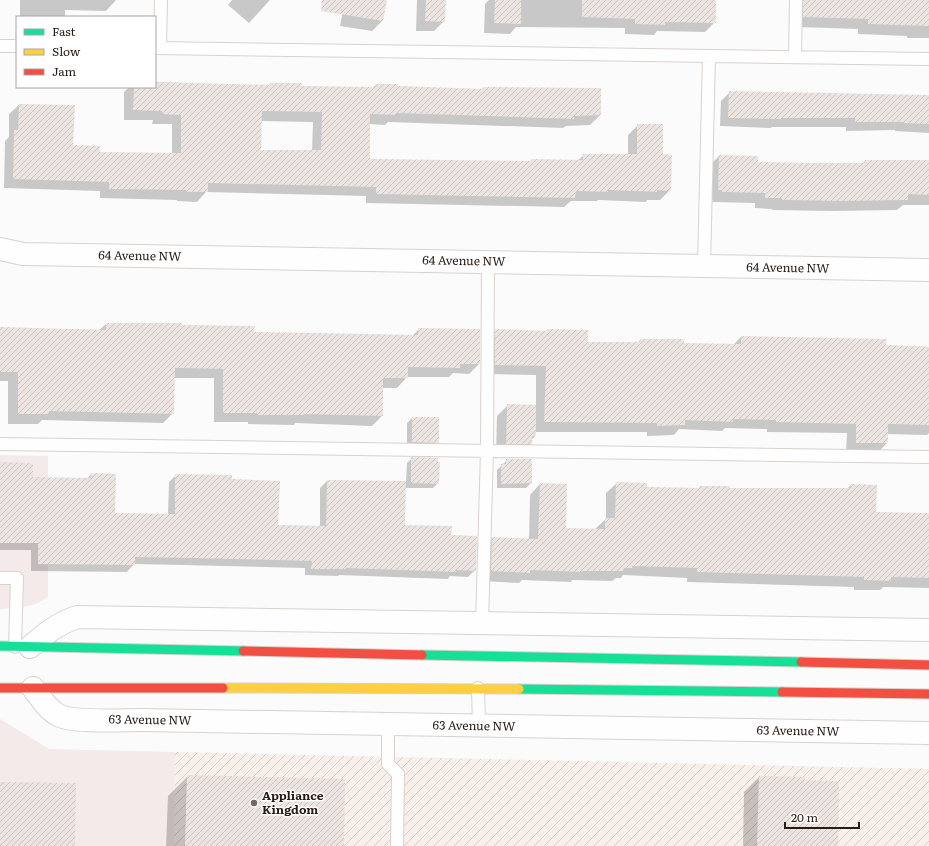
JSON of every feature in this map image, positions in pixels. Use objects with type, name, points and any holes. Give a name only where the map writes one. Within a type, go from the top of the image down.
[{"type":"main road","points":[[0,646],[929,665]]},
{"type":"main road","points":[[0,688],[478,688],[929,694]]},
{"type":"street","name":"64 Avenue NW","points":[[0,249],[23,254],[929,270]]},
{"type":"street","points":[[22,647],[57,625],[77,617],[929,630]]},
{"type":"street","name":"63 Avenue NW","points":[[33,688],[51,710],[59,716],[71,720],[929,733]]},
{"type":"lane","points":[[161,0],[157,48],[929,59]]},
{"type":"lane","points":[[795,57],[796,0]]},
{"type":"lane","points":[[0,46],[16,46]]},
{"type":"lane","points":[[704,266],[709,56]]},
{"type":"lane","points":[[482,623],[488,262]]},
{"type":"lane","points":[[0,444],[929,457]]},
{"type":"lane","points":[[0,578],[17,578],[22,647]]},
{"type":"lane","points":[[478,688],[478,726]]},
{"type":"lane","points":[[388,725],[388,764],[398,774],[398,846]]},
{"type":"shaded area","points":[[0,455],[48,456],[48,597],[36,604],[19,608],[0,609]]},
{"type":"shaded area","points":[[0,719],[49,749],[175,752],[174,846],[0,846]]},
{"type":"shaded area","points":[[175,752],[929,769],[929,846],[174,846]]},
{"type":"building","points":[[322,0],[387,0],[383,21],[321,11]]},
{"type":"building","points":[[426,0],[446,0],[445,22],[425,21]]},
{"type":"building","points":[[495,0],[521,0],[521,24],[494,23]]},
{"type":"building","points":[[582,0],[716,0],[716,23],[665,22],[665,25],[635,24],[635,19],[582,17]]},
{"type":"building","points":[[803,0],[929,0],[929,26],[868,24],[868,19],[803,17]]},
{"type":"building","points":[[156,82],[270,85],[270,83],[302,83],[302,86],[375,87],[375,84],[398,84],[398,86],[483,89],[483,87],[601,88],[601,115],[574,116],[574,119],[396,113],[396,115],[370,114],[370,159],[531,161],[531,159],[583,160],[583,154],[637,154],[637,124],[663,124],[663,154],[672,155],[671,191],[576,191],[575,198],[376,194],[376,187],[208,183],[208,192],[186,192],[186,190],[109,189],[109,182],[13,179],[14,130],[18,130],[19,104],[75,105],[73,145],[100,146],[100,152],[181,153],[181,115],[162,114],[162,111],[133,110],[134,88],[156,88]],"holes":[[[262,111],[322,112],[321,150],[261,150]]]},
{"type":"building","points":[[729,91],[929,95],[929,124],[903,122],[855,122],[855,118],[728,118]]},
{"type":"building","points":[[719,155],[758,156],[758,162],[865,163],[865,160],[929,160],[929,195],[908,194],[908,200],[843,201],[782,200],[782,198],[765,198],[765,193],[722,192],[722,190],[718,190]]},
{"type":"building","points":[[106,323],[182,323],[182,325],[255,326],[254,332],[418,335],[418,328],[480,329],[480,364],[460,364],[460,368],[408,367],[408,378],[383,378],[383,416],[304,414],[257,415],[257,413],[223,413],[223,369],[175,368],[174,414],[49,411],[49,414],[18,414],[18,372],[0,372],[0,327],[106,330]]},
{"type":"building","points":[[495,329],[547,331],[547,329],[588,330],[588,342],[640,342],[640,339],[684,339],[684,343],[741,344],[741,336],[887,339],[886,345],[929,347],[929,425],[888,424],[888,443],[856,443],[856,424],[776,422],[776,420],[733,419],[733,422],[685,420],[685,425],[657,426],[657,423],[544,422],[546,366],[495,365]]},
{"type":"building","points":[[507,404],[536,405],[536,436],[532,436],[532,444],[506,444]]},
{"type":"building","points":[[412,417],[439,417],[439,443],[412,442]]},
{"type":"building","points":[[411,457],[438,458],[438,462],[440,462],[439,484],[411,483]]},
{"type":"building","points":[[506,459],[532,459],[532,483],[501,484],[501,464],[506,464]]},
{"type":"building","points":[[0,462],[33,463],[33,477],[91,478],[91,473],[116,474],[115,513],[175,514],[175,474],[232,475],[232,479],[280,481],[278,525],[326,526],[327,480],[406,481],[405,525],[452,526],[451,535],[477,536],[476,571],[456,570],[456,572],[346,568],[311,569],[312,561],[135,557],[135,565],[38,564],[38,543],[0,543]]},
{"type":"building","points":[[616,482],[647,483],[647,487],[700,488],[700,486],[730,486],[730,488],[851,488],[851,484],[877,485],[876,512],[929,513],[929,578],[891,577],[891,581],[864,580],[864,577],[697,572],[697,568],[632,566],[632,568],[624,568],[623,571],[582,572],[530,570],[530,573],[491,571],[492,537],[538,539],[540,483],[567,484],[566,528],[605,529],[605,518],[615,518]]},
{"type":"building","points":[[187,775],[345,779],[344,846],[185,846]]},
{"type":"building","points":[[759,776],[805,777],[805,780],[839,781],[838,846],[757,846]]},
{"type":"building","points":[[0,782],[76,783],[75,846],[0,846]]},
{"type":"traffic: fast","points":[[0,646],[243,651]]},
{"type":"traffic: fast","points":[[422,655],[801,662]]},
{"type":"traffic: fast","points":[[519,689],[782,692]]},
{"type":"traffic: slow","points":[[223,688],[519,689]]},
{"type":"traffic: jam","points":[[243,651],[422,655]]},
{"type":"traffic: jam","points":[[801,662],[929,665]]},
{"type":"traffic: jam","points":[[0,688],[223,688]]},
{"type":"traffic: jam","points":[[782,692],[929,694]]},
{"type":"place","name":"Appliance Kingdom","points":[[254,803]]}]
